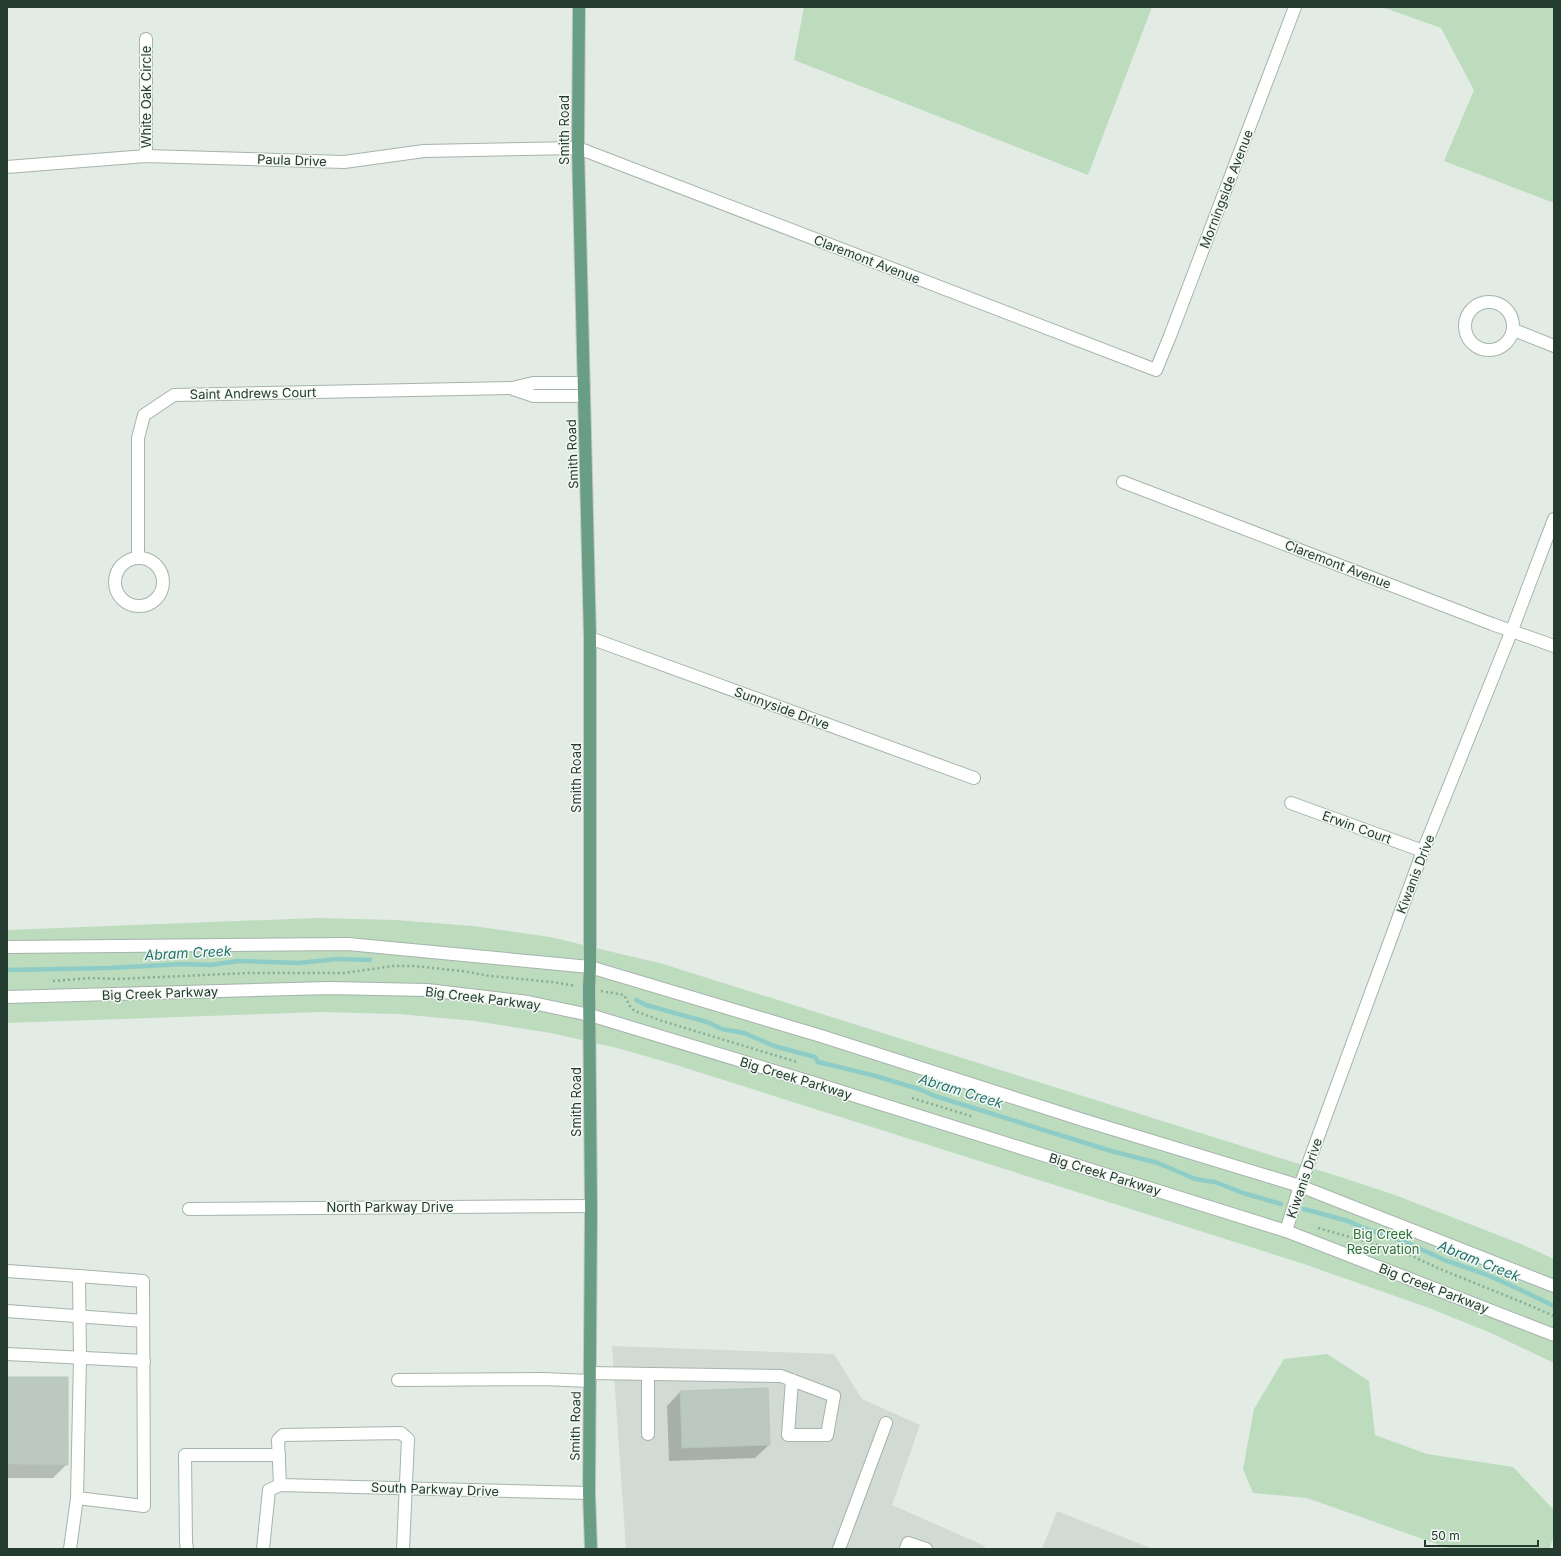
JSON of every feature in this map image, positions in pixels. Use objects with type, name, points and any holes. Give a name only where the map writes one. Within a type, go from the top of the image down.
[{"type":"main road","name":"Smith Road","points":[[579,7],[578,148],[590,638],[591,1206],[589,1493],[591,1549]]},
{"type":"street","name":"Morningside Avenue","points":[[1156,370],[1295,7]]},
{"type":"street","name":"White Oak Circle","points":[[146,39],[146,156]]},
{"type":"street","name":"Paula Drive","points":[[7,167],[146,156],[344,162],[424,151],[578,148]]},
{"type":"street","name":"Claremont Avenue","points":[[578,148],[1156,370]]},
{"type":"street","points":[[1485,301],[1494,301],[1503,305],[1510,312],[1514,321],[1514,330],[1510,339],[1503,346],[1494,350],[1484,350],[1476,346],[1469,339],[1465,330],[1465,321],[1469,312],[1476,305],[1485,301]]},
{"type":"street","points":[[1514,330],[1554,346]]},
{"type":"street","points":[[1541,341],[1554,340]]},
{"type":"street","name":"Saint Andrews Court","points":[[138,558],[138,438],[144,415],[174,395],[512,388],[533,384],[584,383]]},
{"type":"street","name":"Saint Andrews Court","points":[[512,388],[534,396],[584,396]]},
{"type":"street","name":"Claremont Avenue","points":[[1123,482],[1554,646]]},
{"type":"street","name":"Kiwanis Drive","points":[[1286,1231],[1300,1186],[1423,852],[1512,630],[1554,520]]},
{"type":"street","points":[[138,558],[153,561],[159,568],[163,577],[163,587],[159,596],[144,606],[134,606],[125,602],[118,595],[115,586],[115,577],[119,568],[126,561],[138,558]]},
{"type":"street","name":"Sunnyside Drive","points":[[590,638],[974,778]]},
{"type":"street","name":"Erwin Court","points":[[1291,803],[1423,852]]},
{"type":"street","points":[[7,947],[348,944],[590,966],[821,1036],[1083,1120],[1300,1186],[1554,1286]]},
{"type":"street","name":"Big Creek Parkway","points":[[7,997],[329,988],[427,990],[528,1002],[590,1014],[1286,1231],[1554,1335]]},
{"type":"street","name":"North Parkway Drive","points":[[189,1208],[591,1206]]},
{"type":"street","points":[[7,1271],[143,1281],[144,1506],[77,1498]]},
{"type":"street","points":[[70,1549],[77,1498],[80,1358],[79,1276]]},
{"type":"street","points":[[7,1311],[143,1321]]},
{"type":"street","points":[[7,1354],[144,1361]]},
{"type":"street","points":[[648,1374],[648,1434]]},
{"type":"street","points":[[398,1380],[542,1379],[648,1374],[781,1376],[792,1380],[834,1396],[827,1436],[788,1435],[792,1380]]},
{"type":"street","points":[[839,1549],[886,1423]]},
{"type":"street","points":[[263,1549],[269,1490],[280,1485],[278,1440],[283,1435],[401,1433],[408,1439],[403,1549]]},
{"type":"street","points":[[187,1549],[185,1455],[279,1455]]},
{"type":"street","name":"South Parkway Drive","points":[[280,1485],[589,1493]]},
{"type":"street","points":[[906,1549],[908,1543],[926,1549]]},
{"type":"path","points":[[1315,1227],[1403,1252],[1440,1269],[1529,1304],[1554,1316]]},
{"type":"shaded area","points":[[612,1346],[834,1354],[862,1399],[920,1425],[892,1505],[985,1546],[985,1549],[626,1549]]},
{"type":"shaded area","points":[[1057,1511],[1153,1549],[1042,1549]]},
{"type":"green space","points":[[804,7],[1152,7],[1088,175],[794,60]]},
{"type":"green space","points":[[1382,7],[1554,7],[1554,203],[1444,161],[1474,90],[1441,28]]},
{"type":"green space","name":"Big Creek Reservation","points":[[317,918],[395,920],[473,926],[550,937],[663,964],[1395,1195],[1521,1244],[1554,1259],[1554,1363],[1491,1333],[1429,1308],[1304,1264],[673,1064],[617,1048],[551,1033],[475,1021],[398,1014],[321,1012],[7,1023],[7,930]]},
{"type":"green space","points":[[1327,1354],[1369,1381],[1375,1435],[1427,1454],[1513,1467],[1554,1510],[1554,1536],[1549,1549],[1451,1549],[1307,1498],[1253,1493],[1243,1469],[1254,1409],[1284,1359]]},
{"type":"building","points":[[7,1377],[68,1377],[68,1465],[7,1464]]},
{"type":"building","points":[[768,1388],[770,1445],[682,1448],[680,1391]]},
{"type":"waterway","name":"Abram Creek","points":[[7,970],[110,968],[183,964],[211,965],[238,961],[298,963],[337,959],[370,960]]},
{"type":"waterway","name":"Abram Creek","points":[[636,1000],[646,1005],[707,1022],[722,1029],[744,1033],[774,1046],[815,1057],[818,1062],[872,1075],[919,1089],[935,1096],[1111,1151],[1158,1163],[1195,1179],[1215,1182],[1243,1193],[1281,1204]]},
{"type":"waterway","name":"Abram Creek","points":[[1304,1209],[1348,1221],[1366,1229],[1403,1241],[1447,1261],[1485,1274],[1554,1306]]}]
